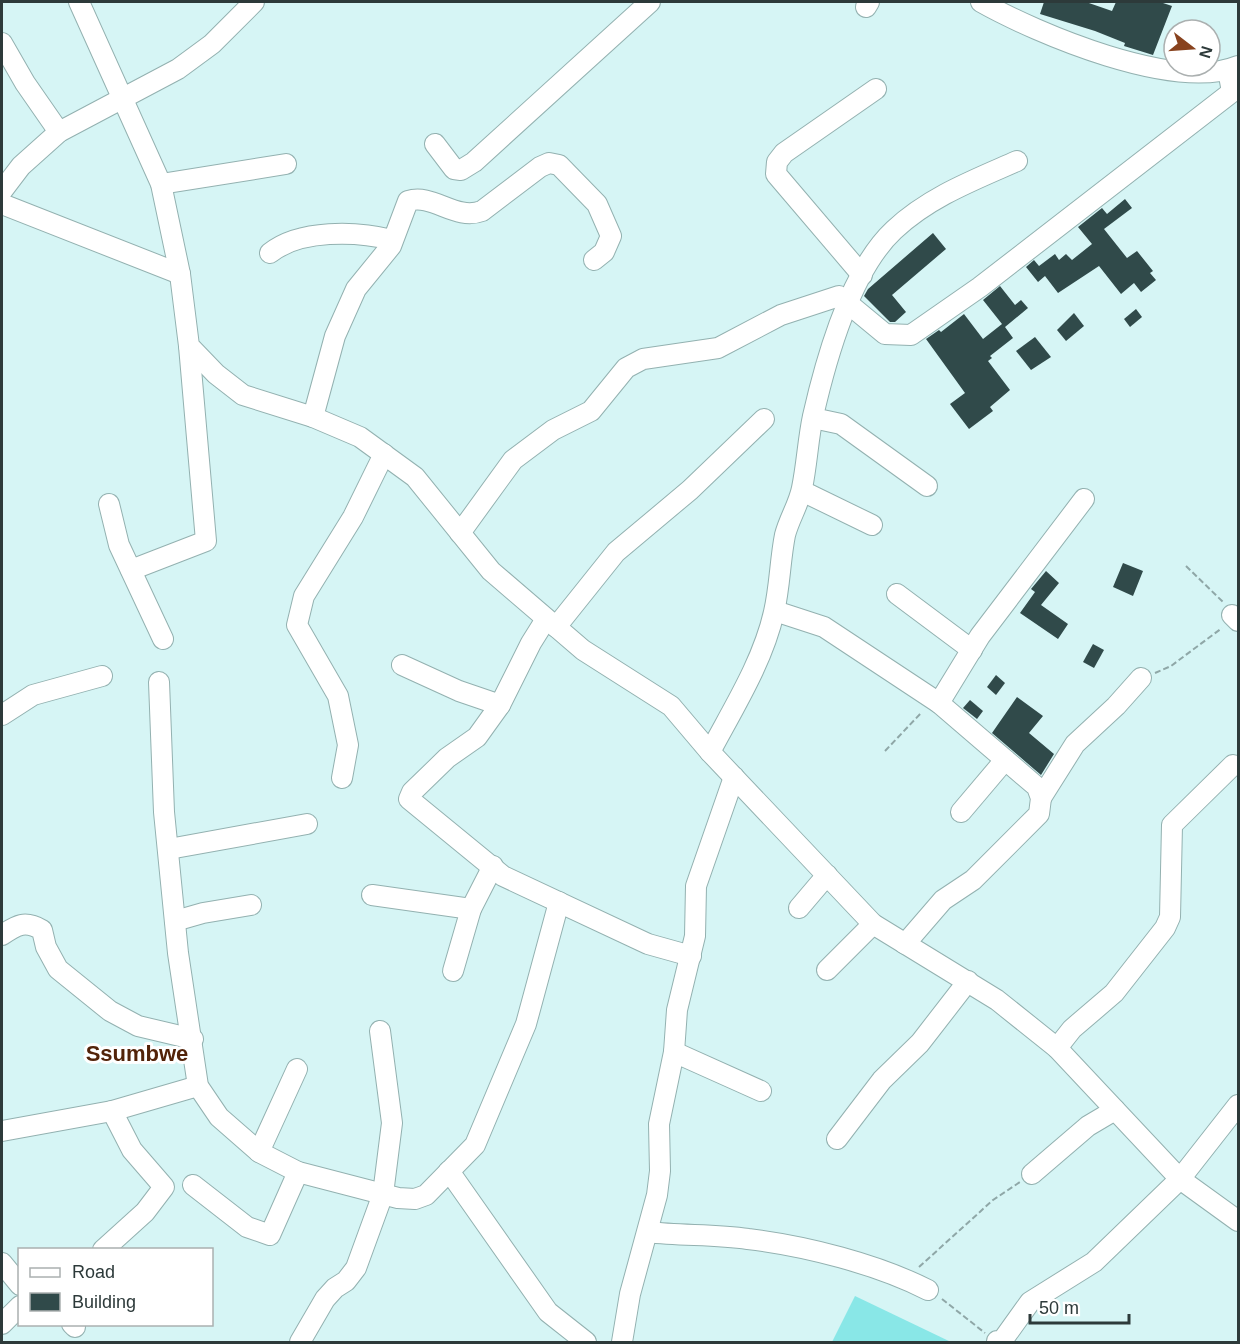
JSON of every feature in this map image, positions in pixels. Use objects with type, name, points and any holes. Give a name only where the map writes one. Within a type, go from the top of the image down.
[{"type":"street","points":[[79,2],[161,184],[180,274],[189,346],[206,541],[131,570]]},
{"type":"street","points":[[2,191],[21,166],[59,132],[187,63],[212,44],[254,2]]},
{"type":"street","points":[[435,144],[454,169],[461,170],[474,162],[651,2]]},
{"type":"street","points":[[460,533],[513,460],[553,430],[591,411],[626,368],[643,359],[718,348],[781,315],[838,296],[885,334],[911,335],[980,286],[1232,92],[1233,68],[1195,72],[1144,66],[1101,54],[1024,26],[981,2]]},
{"type":"street","points":[[2,43],[59,132]]},
{"type":"street","points":[[862,275],[776,174],[777,162],[784,153],[876,89]]},
{"type":"street","points":[[710,752],[765,644],[775,611],[786,534],[802,491],[813,418],[823,378],[849,303],[862,275],[893,231],[918,210],[945,193],[1017,161]]},
{"type":"street","points":[[313,417],[335,336],[356,289],[385,256],[408,201],[419,198],[463,214],[472,214],[482,211],[549,163],[559,165],[597,204],[611,236],[604,252],[594,260]]},
{"type":"street","points":[[161,184],[286,164]]},
{"type":"street","points":[[2,204],[180,274]]},
{"type":"street","points":[[270,253],[277,247],[295,241],[346,232],[392,240]]},
{"type":"street","points":[[189,346],[216,374],[243,395],[313,417],[360,437],[415,477],[491,571],[583,650],[671,706],[710,752],[873,924],[997,1000],[1057,1048],[1180,1179],[1239,1221]]},
{"type":"street","points":[[813,418],[842,424],[927,486]]},
{"type":"street","points":[[691,956],[648,944],[502,876],[493,866],[409,799],[412,792],[447,758],[477,737],[500,705],[531,643],[616,552],[690,490],[764,419]]},
{"type":"street","points":[[342,778],[348,745],[338,696],[297,625],[304,596],[353,517],[384,454]]},
{"type":"street","points":[[802,491],[872,525]]},
{"type":"street","points":[[936,702],[1084,499]]},
{"type":"street","points":[[109,504],[119,544],[163,639]]},
{"type":"street","points":[[897,594],[972,650]]},
{"type":"street","points":[[775,611],[824,627],[936,702],[1037,787],[1041,798],[1040,814],[973,880],[943,900],[906,944]]},
{"type":"street","points":[[402,665],[459,691],[500,705]]},
{"type":"street","points":[[2,715],[33,695],[102,676]]},
{"type":"street","points":[[1041,798],[1075,744],[1141,678]]},
{"type":"street","points":[[159,681],[164,812],[175,921],[198,1086],[219,1117],[260,1152],[298,1172],[383,1194],[415,1199],[426,1195],[476,1145],[490,1116],[526,1024],[559,902]]},
{"type":"street","points":[[961,812],[1005,760]]},
{"type":"street","points":[[1057,1048],[1072,1029],[1114,993],[1166,928],[1170,917],[1172,825],[1233,765]]},
{"type":"street","points":[[622,1342],[630,1294],[648,1232],[660,1172],[659,1124],[674,1052],[677,1010],[695,936],[696,886],[734,777]]},
{"type":"street","points":[[168,849],[307,824]]},
{"type":"street","points":[[453,971],[471,909],[493,866]]},
{"type":"street","points":[[799,908],[827,876]]},
{"type":"street","points":[[372,895],[471,909]]},
{"type":"street","points":[[175,921],[203,913],[251,905]]},
{"type":"street","points":[[2,935],[19,924],[31,924],[42,930],[46,947],[58,969],[110,1011],[138,1026],[193,1039]]},
{"type":"street","points":[[827,970],[873,924]]},
{"type":"street","points":[[837,1139],[882,1080],[920,1043],[968,981]]},
{"type":"street","points":[[300,1342],[325,1299],[335,1288],[346,1281],[356,1268],[383,1194],[392,1123],[380,1031]]},
{"type":"street","points":[[674,1052],[761,1091]]},
{"type":"street","points":[[260,1152],[297,1069]]},
{"type":"street","points":[[2,1131],[112,1111],[198,1086]]},
{"type":"street","points":[[997,1341],[1002,1341],[1030,1302],[1094,1262],[1180,1179],[1239,1105]]},
{"type":"street","points":[[1032,1174],[1088,1126],[1115,1110]]},
{"type":"street","points":[[105,1248],[145,1212],[164,1187],[132,1150],[112,1111]]},
{"type":"street","points":[[449,1171],[548,1312],[586,1342]]},
{"type":"street","points":[[193,1185],[247,1227],[270,1235],[298,1172]]},
{"type":"street","points":[[648,1232],[750,1239],[874,1266],[928,1290]]},
{"type":"street","points":[[2,1263],[18,1283]]},
{"type":"street","points":[[2,1324],[18,1308]]},
{"type":"path","points":[[1141,678],[1171,666],[1233,620],[1221,600],[1186,566]]},
{"type":"path","points":[[885,752],[936,702]]},
{"type":"path","points":[[906,1279],[993,1200],[1032,1174]]},
{"type":"path","points":[[928,1290],[955,1307],[997,1341]]},
{"type":"shaded area","points":[[855,1296],[951,1342],[832,1342]]},
{"type":"building","points":[[1044,2],[1086,2],[1112,11],[1116,2],[1160,2],[1172,6],[1167,18],[1162,18],[1162,32],[1153,55],[1124,46],[1125,43],[1095,31],[1040,14]]},
{"type":"building","points":[[1125,199],[1132,208],[1104,229],[1127,258],[1137,251],[1153,271],[1150,273],[1156,280],[1141,292],[1134,283],[1121,294],[1099,266],[1058,293],[1045,276],[1038,282],[1026,267],[1034,260],[1039,266],[1055,254],[1059,260],[1066,254],[1072,260],[1092,244],[1078,227],[1102,208],[1107,214]]},
{"type":"building","points":[[933,233],[946,249],[892,295],[906,312],[895,322],[890,322],[864,296],[868,289]]},
{"type":"building","points":[[1000,286],[1015,305],[1021,300],[1028,308],[1005,327],[1013,338],[990,356],[992,358],[988,361],[1010,390],[990,407],[993,411],[969,429],[950,404],[965,393],[926,339],[939,330],[941,332],[964,314],[983,339],[1002,324],[983,300]]},
{"type":"building","points":[[1136,309],[1142,317],[1130,327],[1124,319]]},
{"type":"building","points":[[1074,313],[1084,326],[1066,341],[1057,330]]},
{"type":"building","points":[[1035,337],[1051,357],[1031,370],[1016,351]]},
{"type":"building","points":[[1123,563],[1143,571],[1133,596],[1113,587]]},
{"type":"building","points":[[1046,571],[1059,583],[1041,605],[1068,624],[1058,639],[1020,613],[1035,592],[1031,589]]},
{"type":"building","points":[[1093,644],[1104,650],[1094,668],[1083,662]]},
{"type":"building","points":[[996,675],[1005,683],[996,695],[987,687]]},
{"type":"building","points":[[1017,697],[1043,716],[1029,733],[1054,754],[1041,775],[992,733]]},
{"type":"building","points":[[970,700],[983,711],[977,719],[963,708]]},
{"type":"district","name":"Ssumbwe","points":[[137,1053]]}]
